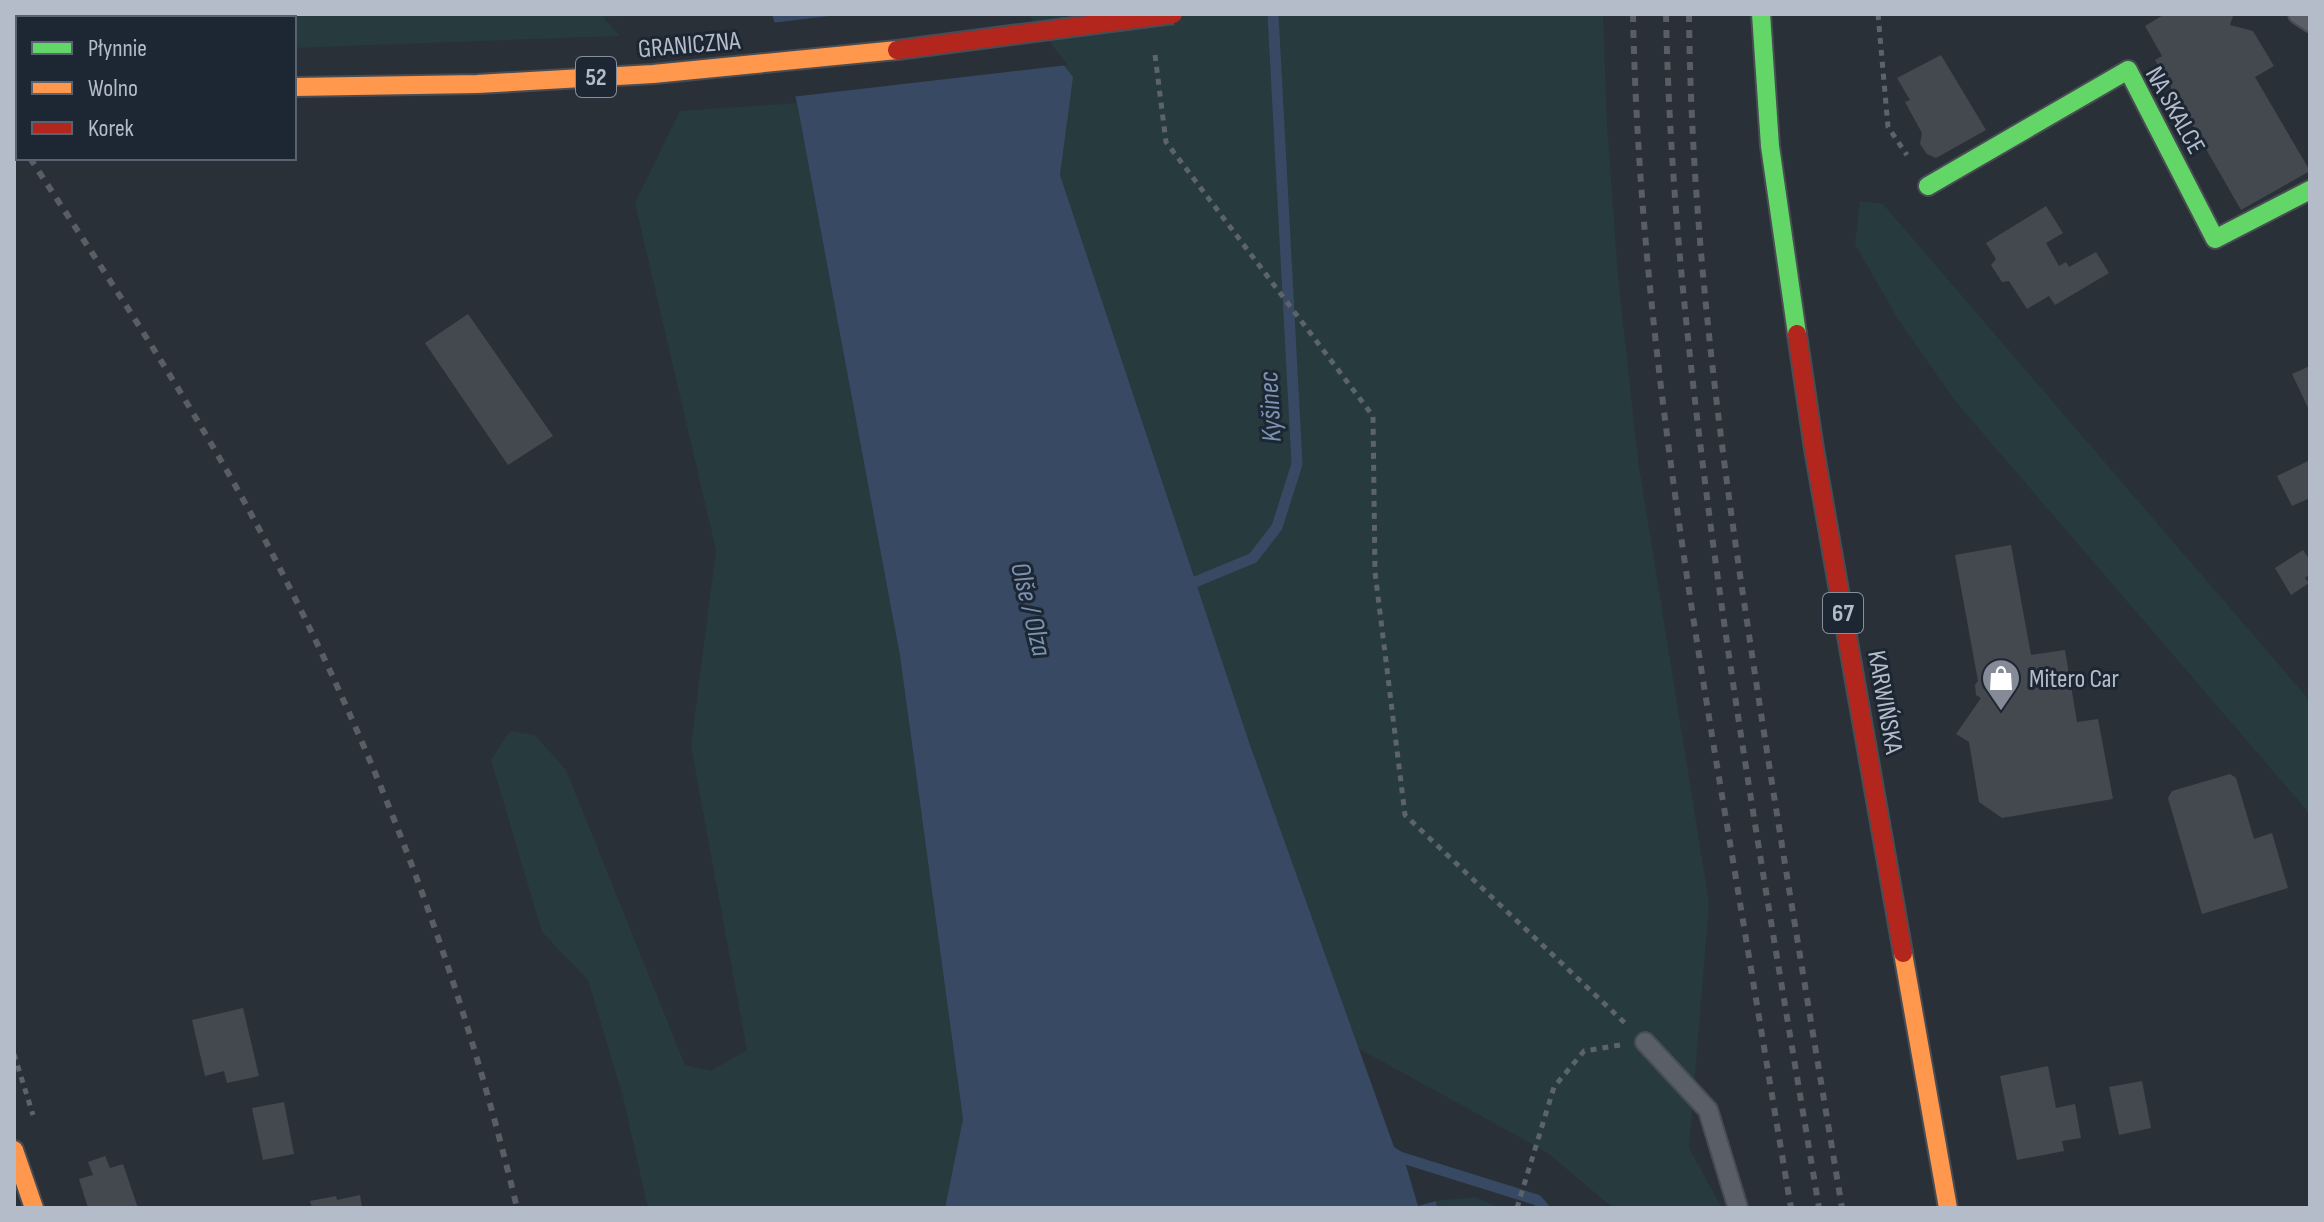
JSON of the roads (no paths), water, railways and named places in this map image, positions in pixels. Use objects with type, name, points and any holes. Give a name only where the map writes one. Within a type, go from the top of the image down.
[{"type":"main road","name":"GRANICZNA","points":[[296,87],[477,84],[653,74],[897,50],[1173,14]]},
{"type":"main road","name":"KARWIŃSKA","points":[[1761,14],[1770,146],[1812,434],[1948,1208]]},
{"type":"main road","name":"NA SKALCE","points":[[1928,186],[2128,70],[2215,239],[2310,190]]},
{"type":"main road","points":[[14,1150],[34,1208]]},
{"type":"lane","points":[[2298,14],[2310,22]]},
{"type":"lane","points":[[1645,1042],[1708,1110],[1738,1208]]},
{"type":"water","name":"Olše / Olza","points":[[772,14],[1023,14],[1073,77],[1060,175],[1249,742],[1394,1147],[1402,1152],[1418,1206],[1436,1201],[1437,1208],[945,1208],[963,1119],[900,656],[797,103]]},
{"type":"waterway","name":"Kyšinec","points":[[1183,587],[1253,558],[1277,527],[1297,464],[1273,14]]},
{"type":"waterway","points":[[1390,1154],[1537,1200],[1544,1208]]},
{"type":"railway","points":[[1633,14],[1642,203],[1674,485],[1791,1208]]},
{"type":"railway","points":[[1666,14],[1678,240],[1703,466],[1743,745],[1819,1208]]},
{"type":"railway","points":[[1689,14],[1700,245],[1726,475],[1770,773],[1842,1208]]},
{"type":"railway","points":[[31,160],[198,422],[250,512],[334,679],[406,851],[438,939],[468,1028],[517,1208]]},
{"type":"place","name":"Mitero Car","points":[[2001,712]]}]
